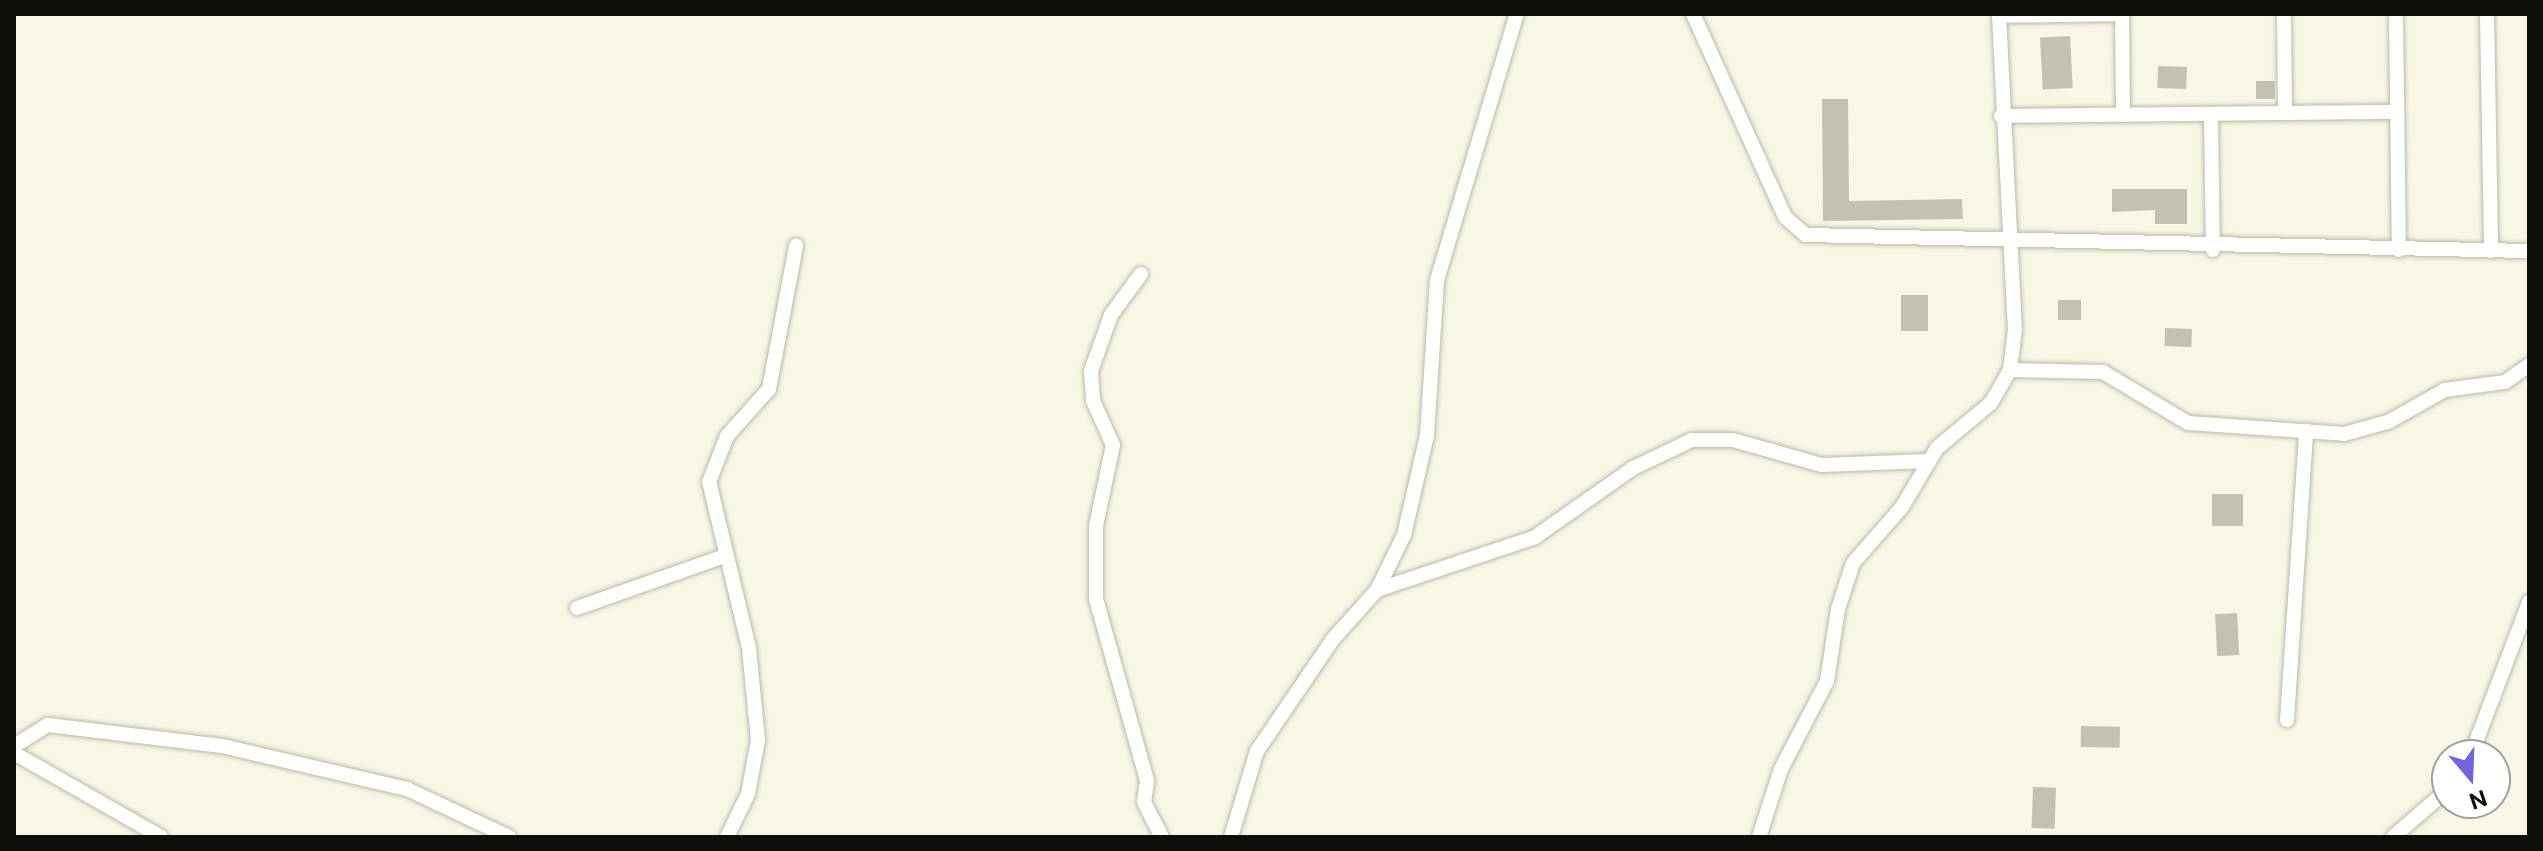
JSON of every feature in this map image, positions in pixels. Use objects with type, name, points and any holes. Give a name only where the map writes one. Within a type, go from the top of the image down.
[{"type":"street","points":[[1231,837],[1257,751],[1333,639],[1377,590],[1404,535],[1421,472],[1427,353],[1445,245],[1517,14]]},
{"type":"street","points":[[1693,14],[1792,229],[1820,237],[2213,250],[2529,251]]},
{"type":"street","points":[[1759,837],[1781,769],[1827,681],[1846,578],[1928,461],[1991,403],[2010,370],[2015,331],[2005,244],[1999,15],[2122,14],[2123,115]]},
{"type":"street","points":[[2284,14],[2285,113]]},
{"type":"street","points":[[2396,14],[2399,250]]},
{"type":"street","points":[[2487,14],[2491,251]]},
{"type":"street","points":[[2001,116],[2397,112]]},
{"type":"street","points":[[2211,114],[2213,250]]},
{"type":"street","points":[[727,837],[748,794],[758,740],[749,648],[722,557],[709,482],[713,462],[769,389],[796,246]]},
{"type":"street","points":[[1141,274],[1111,315],[1091,371],[1093,401],[1113,445],[1096,526],[1096,599],[1147,781],[1144,802],[1162,837]]},
{"type":"street","points":[[2010,370],[2086,369],[2123,379],[2188,423],[2306,431],[2378,426],[2445,390],[2495,386],[2529,365]]},
{"type":"street","points":[[2287,720],[2306,431]]},
{"type":"street","points":[[1377,590],[1535,537],[1633,468],[1692,440],[1733,440],[1822,465],[1928,461]]},
{"type":"street","points":[[577,608],[722,557]]},
{"type":"street","points":[[2477,739],[2529,602]]},
{"type":"street","points":[[14,746],[48,725],[222,746],[384,782],[464,810],[509,837]]},
{"type":"street","points":[[14,753],[161,837]]},
{"type":"street","points":[[2393,837],[2431,804]]},
{"type":"building","points":[[2070,36],[2073,88],[2043,89],[2040,38]]},
{"type":"building","points":[[2158,66],[2187,67],[2186,89],[2157,88]]},
{"type":"building","points":[[2256,81],[2275,81],[2275,99],[2256,99]]},
{"type":"building","points":[[1822,99],[1848,99],[1849,201],[1962,199],[1963,219],[1823,221]]},
{"type":"building","points":[[2112,189],[2187,189],[2187,224],[2155,224],[2155,210],[2112,212]]},
{"type":"building","points":[[1901,295],[1928,295],[1928,331],[1901,331]]},
{"type":"building","points":[[2058,300],[2081,300],[2081,320],[2058,320]]},
{"type":"building","points":[[2165,328],[2192,329],[2191,347],[2164,346]]},
{"type":"building","points":[[2212,494],[2243,494],[2243,526],[2212,526]]},
{"type":"building","points":[[2237,613],[2239,655],[2217,656],[2215,614]]},
{"type":"building","points":[[2081,726],[2120,727],[2120,748],[2081,747]]},
{"type":"building","points":[[2033,787],[2056,788],[2055,829],[2032,828]]}]
